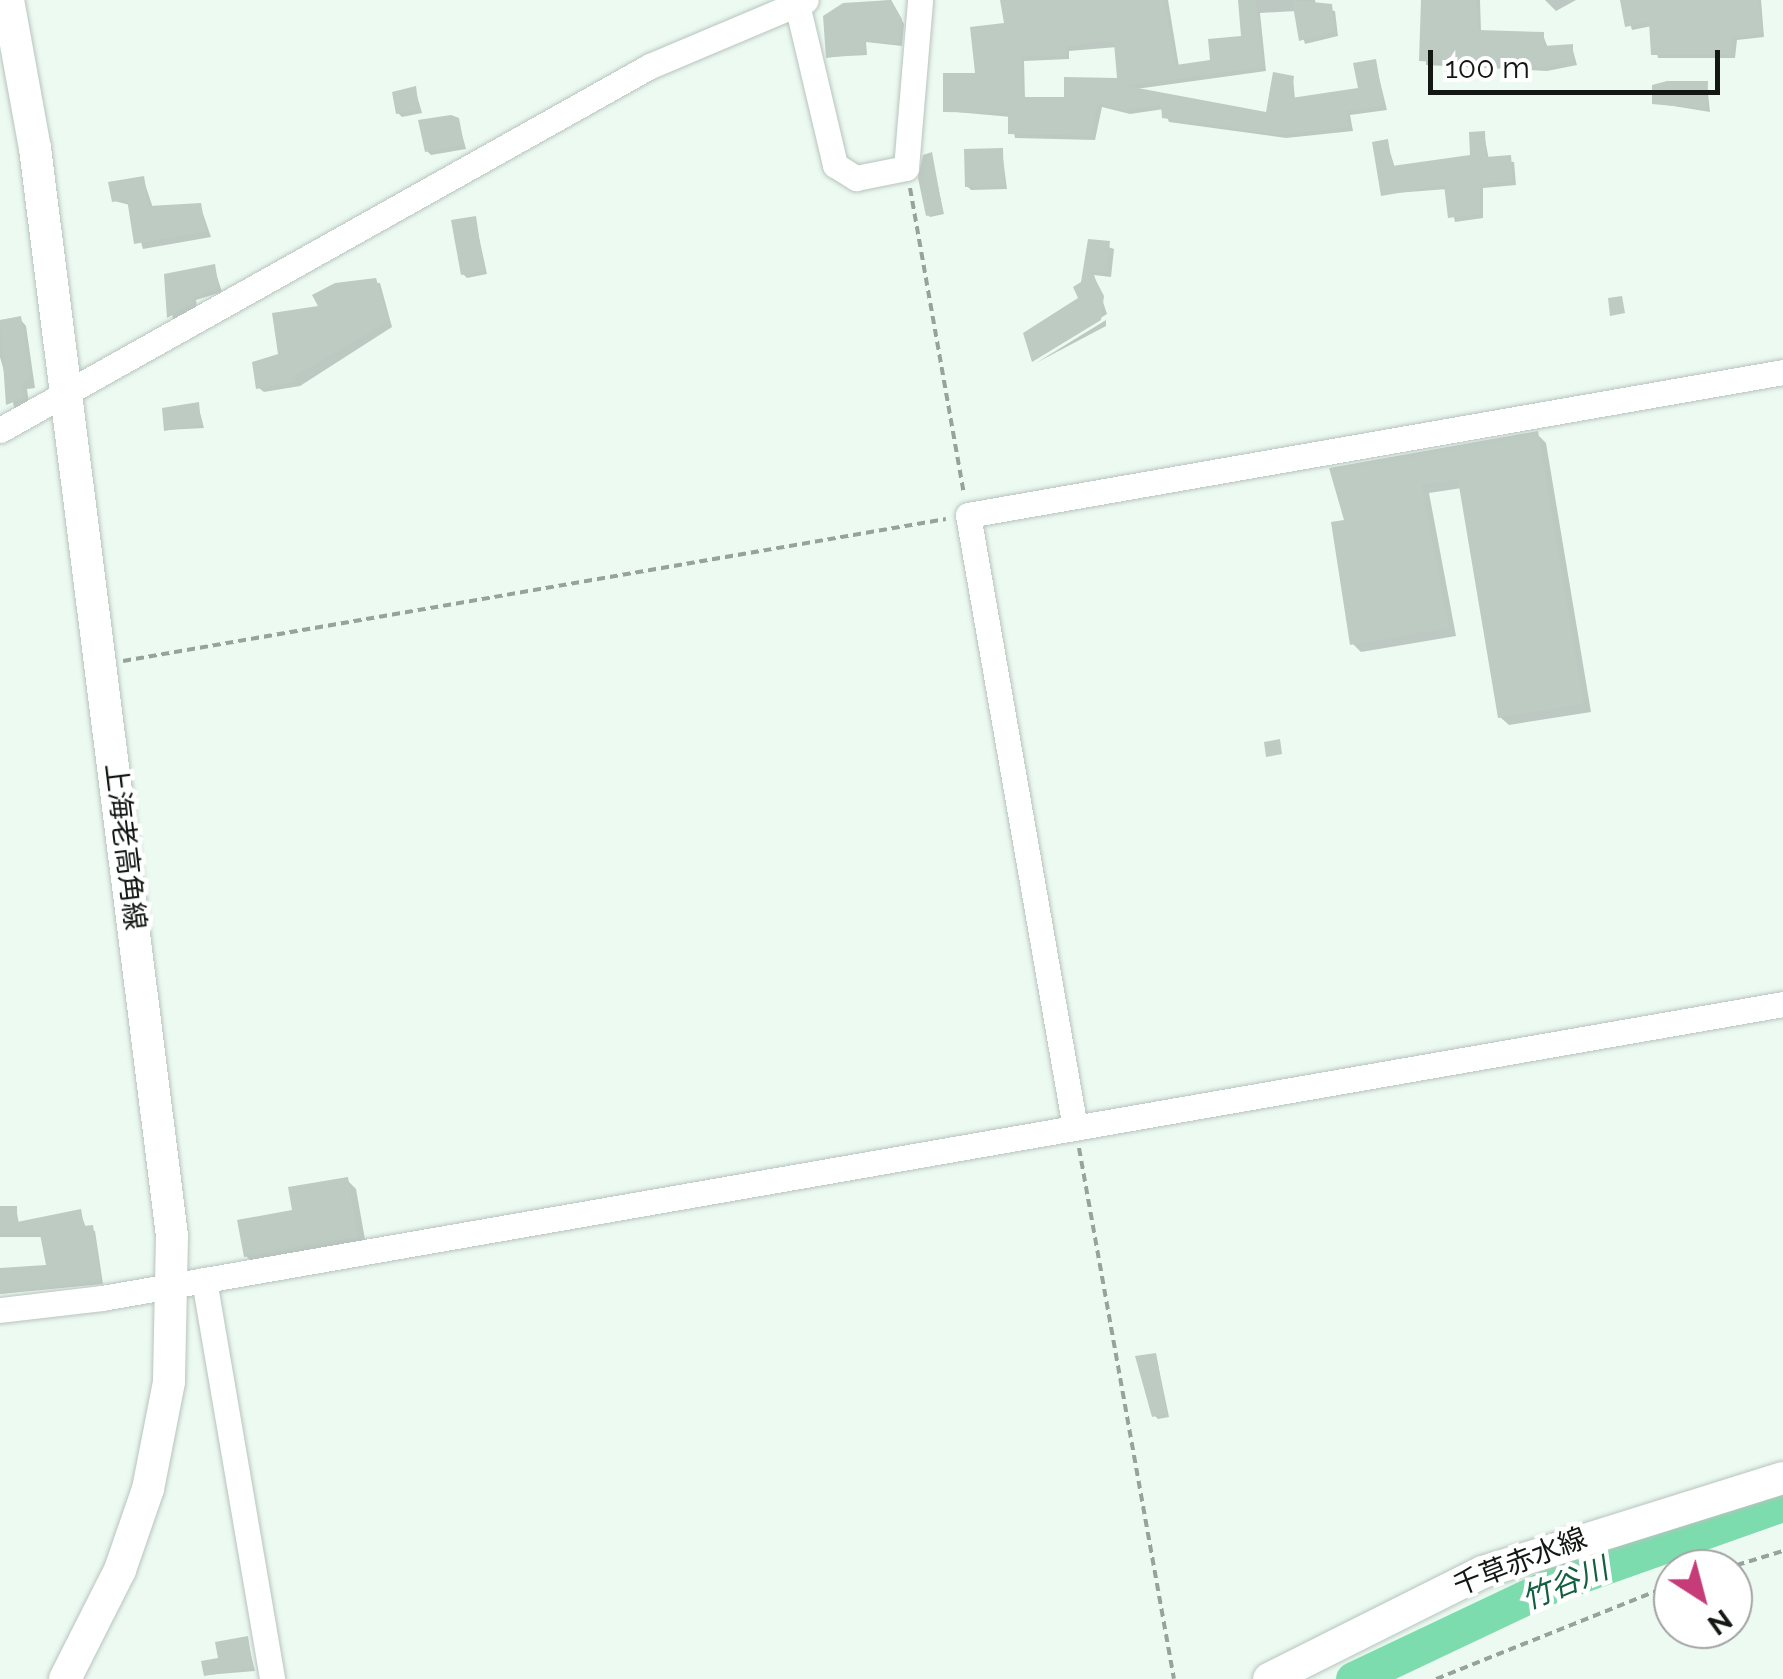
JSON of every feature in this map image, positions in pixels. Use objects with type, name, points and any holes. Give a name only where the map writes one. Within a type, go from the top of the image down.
[{"type":"main road","name":"上海老高角線","points":[[8,0],[22,61],[164,1158],[188,1283],[148,1489],[120,1570],[65,1679]]},
{"type":"main road","name":"千草赤水線","points":[[1269,1679],[1483,1572],[1783,1478]]},
{"type":"street","points":[[0,430],[650,66],[800,2],[834,166],[856,178],[906,168],[920,0]]},
{"type":"street","points":[[1075,1128],[968,515],[1783,372]]},
{"type":"street","points":[[0,1310],[188,1283],[1783,1004]]},
{"type":"street","points":[[188,1283],[272,1679]]},
{"type":"path","points":[[101,665],[968,515],[906,168]]},
{"type":"path","points":[[1075,1128],[1174,1679]]},
{"type":"path","points":[[1753,1560],[1783,1551]]},
{"type":"path","points":[[1436,1679],[1653,1592]]},
{"type":"building","points":[[891,0],[902,19],[900,44],[864,41],[866,53],[826,58],[823,16],[843,3]]},
{"type":"building","points":[[1000,0],[1164,0],[1176,65],[1210,60],[1208,39],[1241,36],[1238,0],[1256,0],[1263,67],[1127,86],[1266,112],[1273,72],[1294,76],[1291,98],[1358,88],[1353,63],[1376,59],[1384,106],[1347,111],[1349,127],[1280,135],[1162,118],[1161,105],[1124,110],[1098,104],[1091,136],[1008,134],[1008,113],[943,112],[943,73],[975,73],[970,27],[1004,23]],"holes":[[[1114,43],[1117,78],[1064,77],[1064,97],[1022,97],[1021,57],[1066,56],[1066,47]]]},
{"type":"building","points":[[1292,0],[1332,4],[1335,32],[1299,41]]},
{"type":"building","points":[[1421,0],[1476,0],[1478,30],[1544,32],[1544,46],[1573,44],[1573,61],[1541,68],[1419,61]]},
{"type":"building","points":[[1620,0],[1759,0],[1762,34],[1733,37],[1731,55],[1651,55],[1649,22],[1625,27]]},
{"type":"building","points":[[1708,81],[1707,109],[1652,104],[1652,85]]},
{"type":"building","points":[[416,86],[419,110],[396,114],[392,92]]},
{"type":"building","points":[[451,115],[459,118],[464,145],[425,152],[418,120]]},
{"type":"building","points":[[1485,131],[1486,157],[1511,155],[1513,182],[1480,184],[1480,214],[1448,218],[1444,185],[1381,196],[1372,142],[1388,139],[1392,166],[1470,155],[1469,132]]},
{"type":"building","points":[[1003,148],[1004,186],[965,187],[964,149]]},
{"type":"building","points":[[932,152],[943,212],[926,216],[918,178],[923,155]]},
{"type":"building","points":[[144,176],[149,206],[201,203],[206,232],[134,244],[127,199],[112,202],[108,182]]},
{"type":"building","points":[[476,216],[484,271],[461,275],[451,220]]},
{"type":"building","points":[[1088,239],[1110,241],[1107,273],[1091,271],[1104,296],[1101,320],[1032,362],[1023,333],[1078,298],[1073,287],[1081,282]]},
{"type":"building","points":[[215,264],[219,289],[193,297],[194,303],[167,318],[164,274]]},
{"type":"building","points":[[376,278],[389,321],[295,376],[296,382],[256,389],[252,362],[278,354],[272,313],[318,306],[312,295],[335,283]]},
{"type":"building","points":[[1622,296],[1625,313],[1610,316],[1608,298]]},
{"type":"building","points":[[21,316],[31,377],[22,383],[24,398],[6,405],[0,320]]},
{"type":"building","points":[[199,402],[201,425],[164,431],[162,408]]},
{"type":"building","points":[[1538,431],[1584,704],[1498,718],[1458,480],[1422,485],[1449,628],[1350,645],[1331,522],[1344,520],[1329,468]]},
{"type":"building","points":[[1280,739],[1282,754],[1266,757],[1264,742]]},
{"type":"building","points":[[348,1177],[358,1237],[244,1257],[237,1220],[292,1210],[288,1187]]},
{"type":"building","points":[[0,1206],[17,1206],[17,1222],[81,1209],[84,1226],[93,1225],[101,1282],[0,1294],[0,1268],[46,1265],[40,1234],[0,1234]]},
{"type":"building","points":[[1156,1353],[1167,1414],[1152,1417],[1135,1356]]},
{"type":"building","points":[[248,1636],[253,1668],[204,1676],[201,1661],[218,1658],[215,1642]]},
{"type":"waterway","name":"竹谷川","points":[[1353,1679],[1548,1587],[1783,1504]]}]
